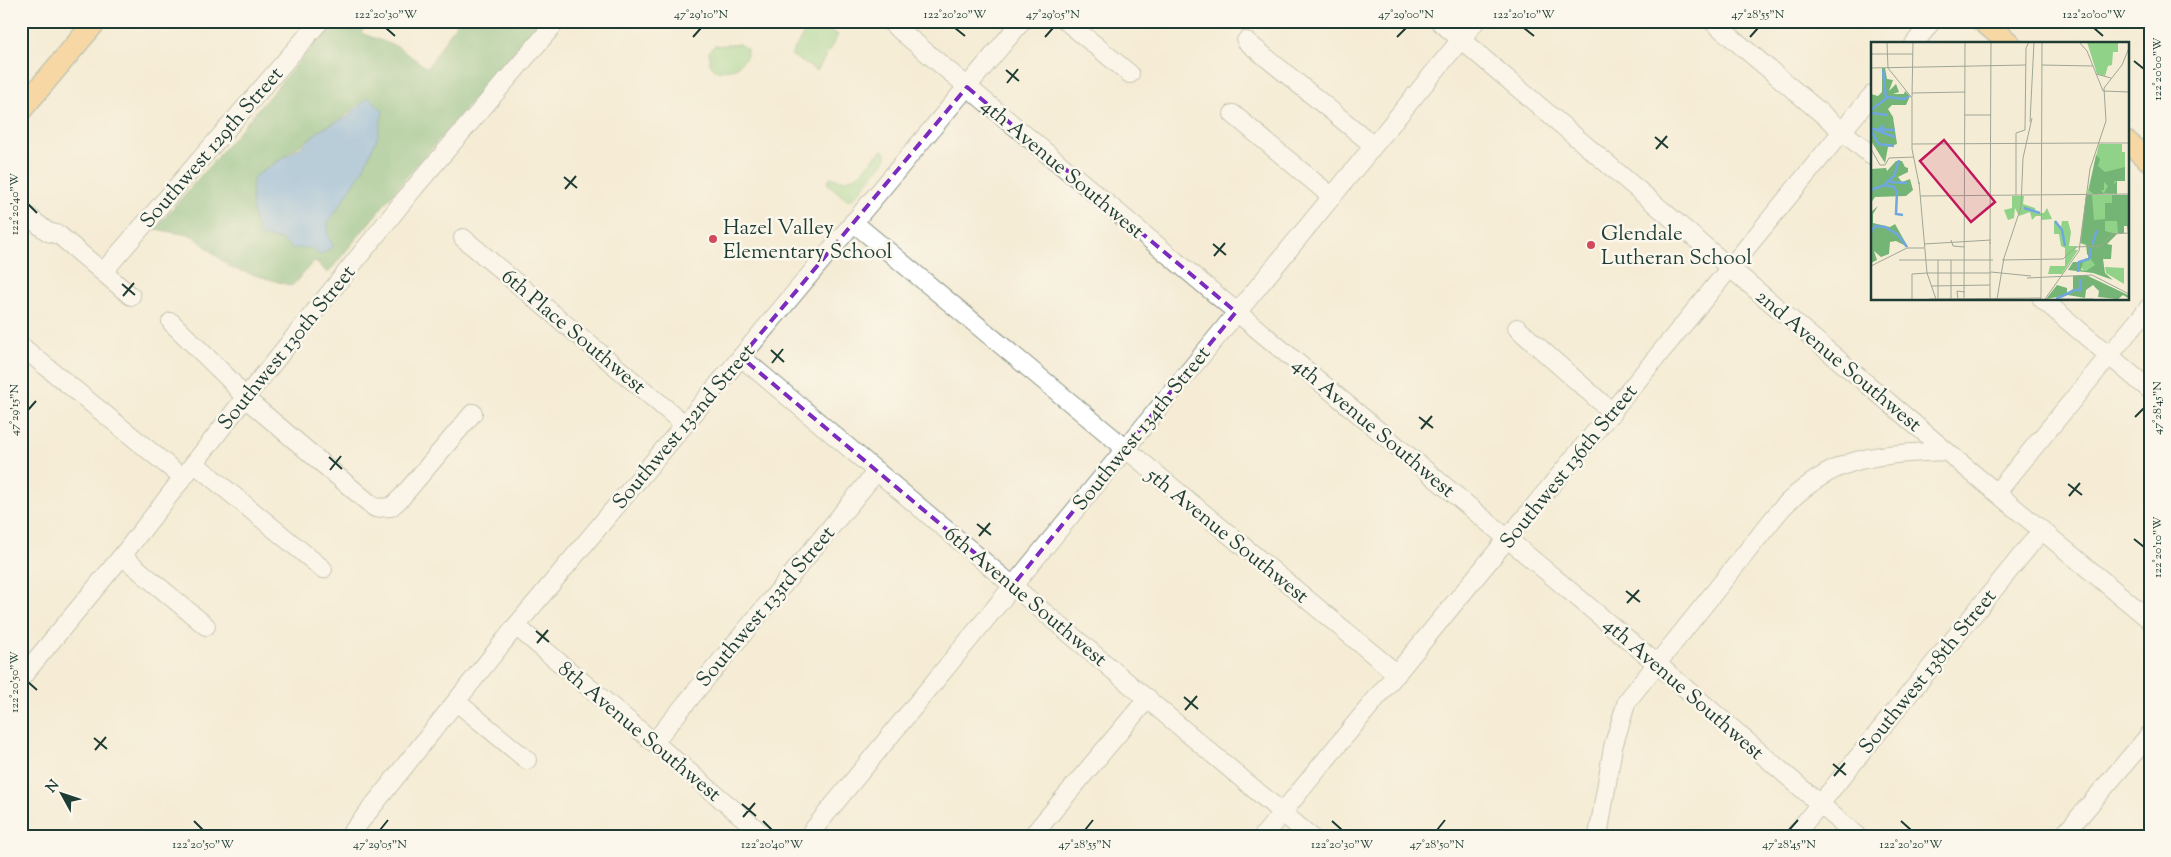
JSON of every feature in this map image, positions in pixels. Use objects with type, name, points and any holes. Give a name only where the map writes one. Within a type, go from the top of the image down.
[{"type":"main road","points":[[21,110],[96,21]]},
{"type":"main road","points":[[1983,21],[2008,42]]},
{"type":"main road","points":[[2128,143],[2150,161]]},
{"type":"street","name":"Southwest 129th Street","points":[[103,272],[320,21]]},
{"type":"street","name":"Southwest 130th Street","points":[[21,678],[122,556],[244,398],[414,188],[557,21]]},
{"type":"street","name":"4th Avenue Southwest","points":[[889,21],[1656,663],[1857,836]]},
{"type":"street","name":"Southwest 132nd Street","points":[[349,836],[458,702],[516,626],[1022,21]]},
{"type":"street","points":[[1066,21],[1130,74]]},
{"type":"street","name":"2nd Avenue Southwest","points":[[1439,21],[1946,451],[2150,620]]},
{"type":"street","name":"Southwest 134th Street","points":[[808,836],[1123,449],[1476,21]]},
{"type":"street","points":[[1712,21],[1871,155]]},
{"type":"street","points":[[1916,42],[1932,21]]},
{"type":"street","points":[[1246,41],[1373,145]]},
{"type":"street","name":"Southwest 136th Street","points":[[1263,836],[1871,96]]},
{"type":"street","points":[[1233,114],[1331,196]]},
{"type":"street","points":[[21,211],[48,232],[59,235],[131,296]]},
{"type":"street","name":"5th Avenue Southwest","points":[[853,222],[1123,449],[1397,674]]},
{"type":"street","name":"6th Place Southwest","points":[[463,238],[684,424]]},
{"type":"street","points":[[2043,300],[2150,390]]},
{"type":"street","points":[[1997,492],[2150,306]]},
{"type":"street","points":[[171,322],[229,379],[244,398],[375,508],[391,507],[401,498],[473,413]]},
{"type":"street","points":[[1517,328],[1612,413]]},
{"type":"street","points":[[21,346],[183,478]]},
{"type":"street","name":"6th Avenue Southwest","points":[[741,357],[1310,836]]},
{"type":"street","points":[[1598,836],[1613,747],[1621,715],[1636,688],[1781,508],[1802,487],[1831,469],[1863,458],[1946,451]]},
{"type":"street","points":[[194,463],[323,569]]},
{"type":"street","name":"Southwest 133rd Street","points":[[654,742],[877,471]]},
{"type":"street","name":"Southwest 138th Street","points":[[1794,836],[2042,530]]},
{"type":"street","points":[[122,556],[206,626]]},
{"type":"street","name":"8th Avenue Southwest","points":[[516,626],[765,836]]},
{"type":"street","points":[[1032,836],[1148,698]]},
{"type":"street","points":[[458,702],[527,760]]},
{"type":"street","points":[[2063,836],[2150,734]]},
{"type":"highlighted area","points":[[967,87],[1236,312],[1013,585],[741,357]]},
{"type":"green space","points":[[334,21],[367,21],[361,33],[398,47],[427,68],[458,21],[541,21],[405,179],[328,273],[314,261],[292,286],[231,268],[193,236],[155,229]],"holes":[[[359,104],[377,138],[362,171],[328,223],[328,236],[333,246],[292,248],[282,240],[260,236],[255,221],[254,177],[348,114]]]},
{"type":"green space","points":[[679,21],[785,21],[783,25],[685,25]]},
{"type":"green space","points":[[811,21],[838,35],[817,71],[791,55]]},
{"type":"green space","points":[[739,44],[747,49],[747,56],[736,68],[717,71],[710,64],[709,52],[714,46]]},
{"type":"green space","points":[[882,150],[886,152],[886,160],[854,198],[847,200],[827,183],[831,177],[840,180],[855,177]]},
{"type":"water","points":[[369,97],[383,111],[377,138],[362,171],[328,223],[328,236],[334,246],[320,255],[311,248],[292,248],[282,240],[260,236],[252,207],[254,177],[301,147],[319,131],[347,117]]},
{"type":"place","name":"Hazel Valley Elementary School","points":[[713,239]]},
{"type":"place","name":"Glendale Lutheran School","points":[[1591,245]]}]
